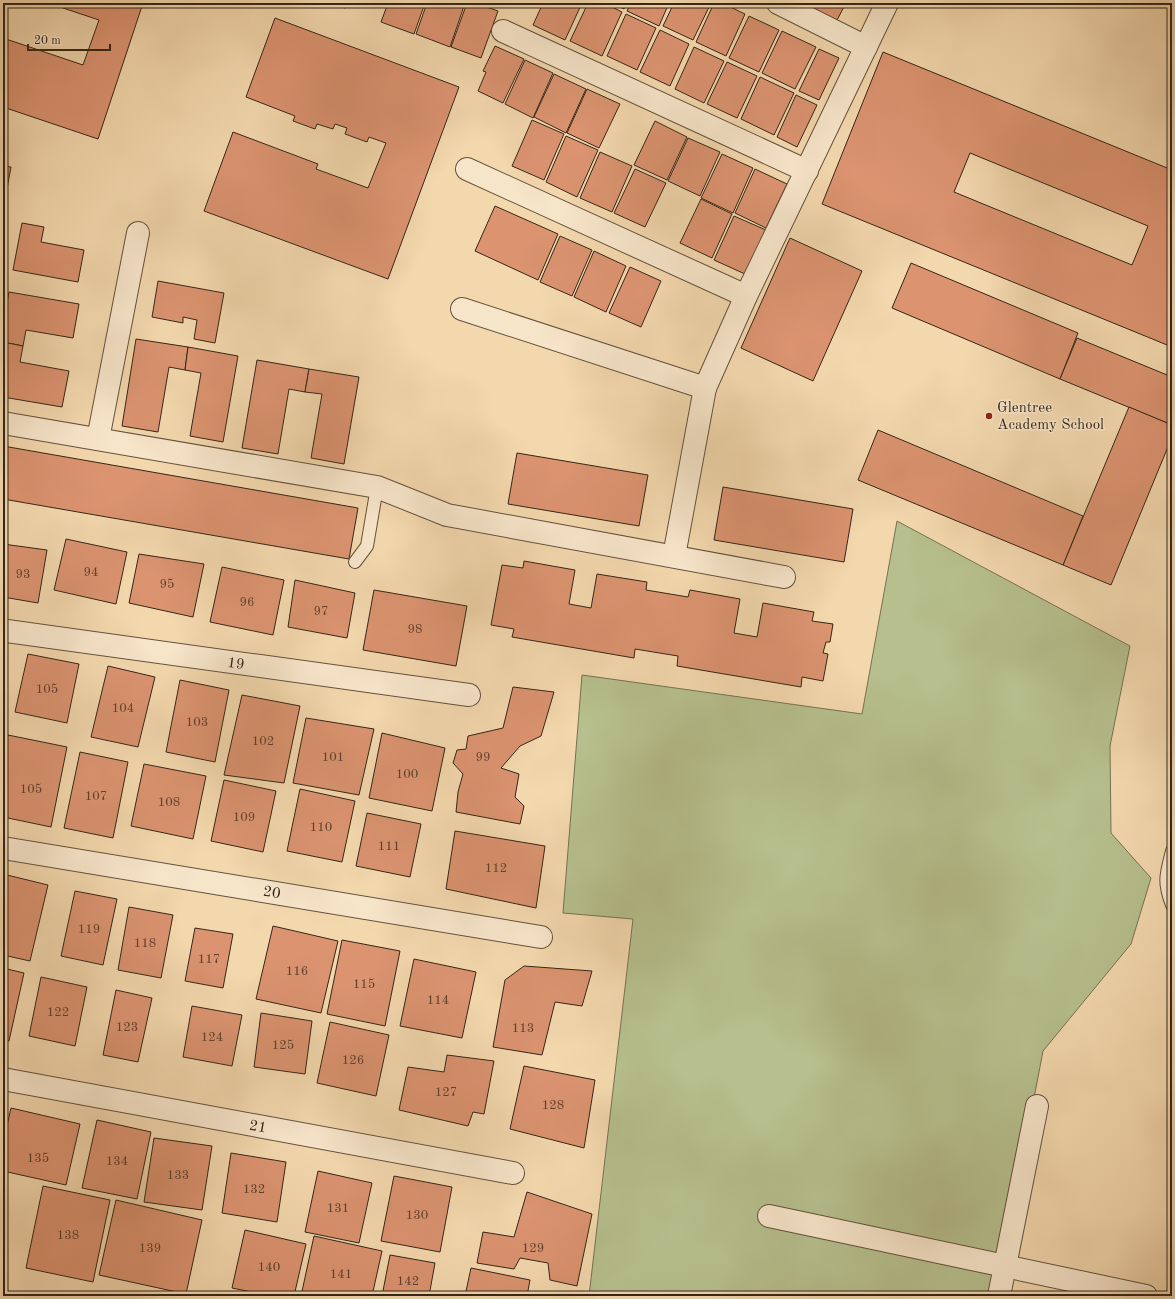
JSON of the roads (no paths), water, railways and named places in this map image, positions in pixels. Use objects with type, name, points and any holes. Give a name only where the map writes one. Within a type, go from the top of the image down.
[{"type":"street","points":[[778,3],[866,47]]},
{"type":"street","points":[[674,556],[705,388],[746,296],[887,3]]},
{"type":"street","points":[[503,31],[807,171]]},
{"type":"street","points":[[467,169],[746,296]]},
{"type":"street","points":[[98,439],[138,233]]},
{"type":"street","points":[[462,309],[705,388]]},
{"type":"street","points":[[3,423],[377,487],[447,514],[784,577]]},
{"type":"street","name":"19","points":[[3,634],[7,631],[469,695]]},
{"type":"street","name":"20","points":[[3,848],[540,937]]},
{"type":"street","name":"21","points":[[3,1079],[514,1173]]},
{"type":"street","points":[[999,1296],[1037,1106]]},
{"type":"street","points":[[769,1216],[1146,1296]]},
{"type":"lane","points":[[355,562],[367,546],[377,487]]},
{"type":"lane","points":[[1172,851],[1165,876],[1172,905]]},
{"type":"place","name":"Glentree Academy School","points":[[989,416]]}]
